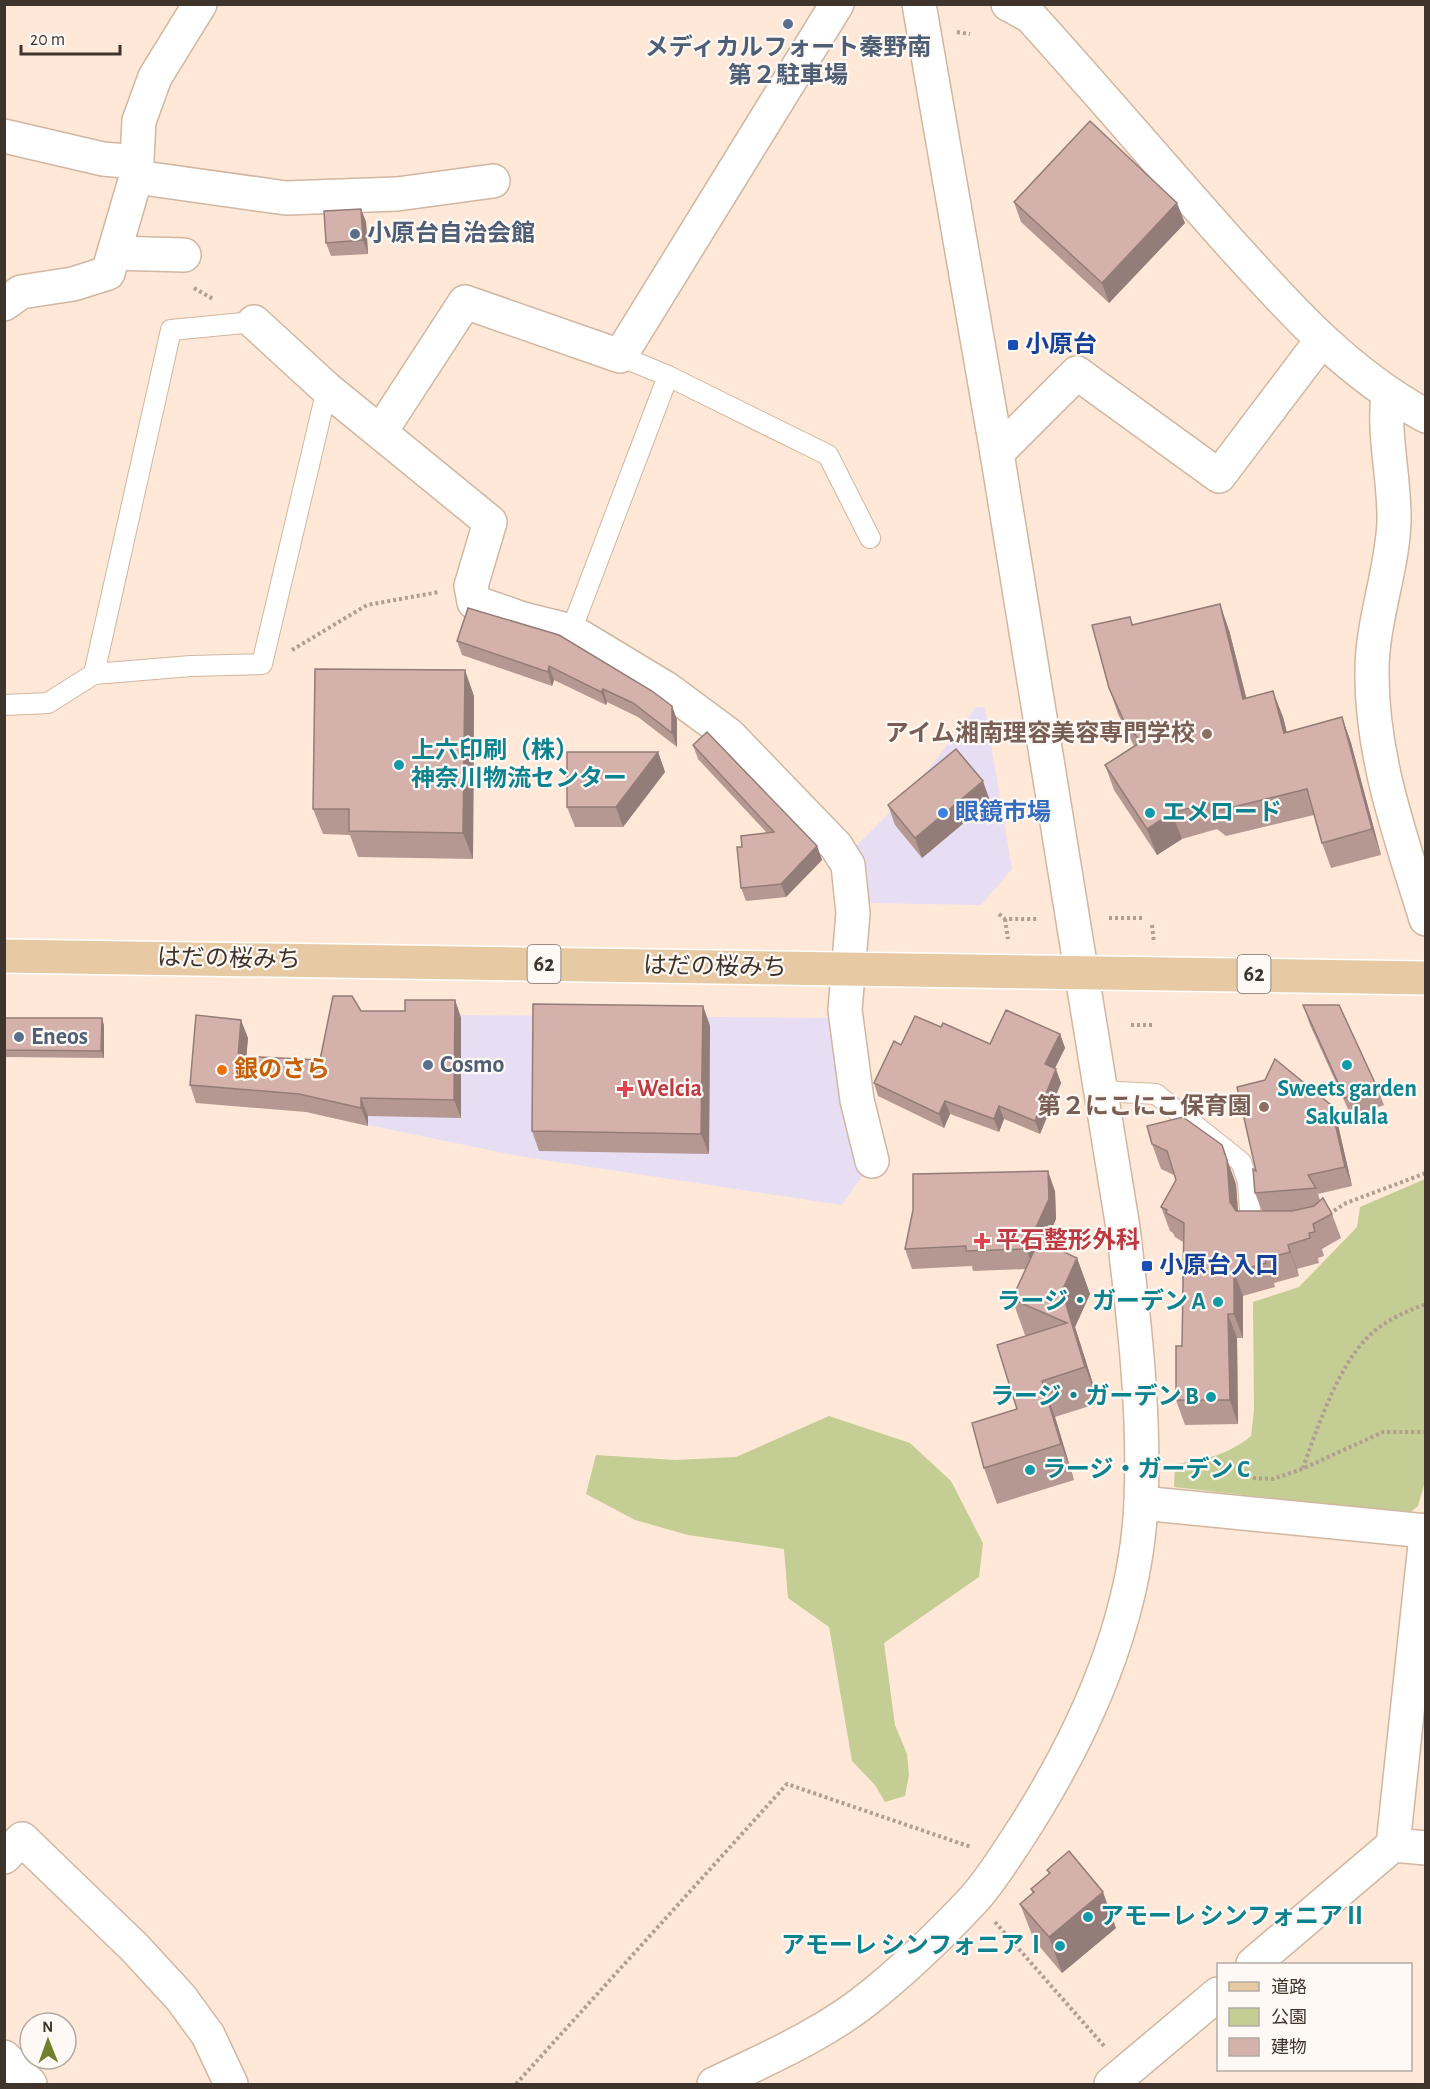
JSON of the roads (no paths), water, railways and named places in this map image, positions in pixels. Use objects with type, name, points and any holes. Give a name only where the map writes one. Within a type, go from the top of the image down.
[{"type":"main road","name":"はだの桜みち","points":[[4,956],[848,969],[1083,970],[1425,978]]},
{"type":"street","points":[[4,304],[21,292],[73,284],[108,273],[137,170],[140,121],[155,77],[200,4]]},
{"type":"street","points":[[381,431],[465,303],[620,356],[837,4]]},
{"type":"street","points":[[714,2085],[796,2046],[875,1993],[975,1898],[1005,1858],[1042,1801],[1091,1704],[1128,1598],[1141,1503],[1138,1352],[1102,1091],[997,453],[919,4]]},
{"type":"street","points":[[1026,8],[1172,178],[1321,341],[1388,395],[1425,416]]},
{"type":"street","points":[[4,136],[103,159],[137,170],[286,198],[397,194],[493,181]]},
{"type":"street","points":[[114,253],[184,255]]},
{"type":"street","points":[[254,322],[327,389],[490,522],[471,586],[474,602],[523,619],[571,631],[667,689],[729,735],[836,846],[848,865],[853,913],[845,1010],[856,1100],[872,1161]]},
{"type":"street","points":[[997,453],[1077,373],[1219,476],[1321,341]]},
{"type":"street","points":[[1388,395],[1385,418],[1392,464],[1394,524],[1371,669],[1375,726],[1394,818],[1425,919]]},
{"type":"street","points":[[1141,1503],[1425,1533],[1393,1845],[1255,1963]]},
{"type":"street","points":[[4,1857],[22,1839],[135,1948],[181,1998],[208,2035],[231,2085]]},
{"type":"street","points":[[1393,1845],[1425,1848]]},
{"type":"street","points":[[1119,2078],[1217,1995]]},
{"type":"street","points":[[4,2057],[30,2085]]},
{"type":"lane","points":[[94,674],[171,330],[254,322]]},
{"type":"lane","points":[[620,356],[668,376],[828,455],[870,538]]},
{"type":"lane","points":[[571,631],[668,376]]},
{"type":"lane","points":[[4,705],[48,703],[94,674],[191,666],[261,664],[327,389]]},
{"type":"lane","points":[[1102,1091],[1156,1094],[1235,1156],[1241,1162],[1248,1182],[1251,1225],[1299,1223],[1320,1219]]},
{"type":"place","name":"メディカルフォート秦野南 第２駐車場","points":[[788,24]]},
{"type":"place","name":"小原台自治会館","points":[[355,234]]},
{"type":"place","name":"小原台","points":[[1013,345]]},
{"type":"place","name":"アイム湘南理容美容専門学校","points":[[1207,734]]},
{"type":"place","name":"上六印刷（株） 神奈川物流センター","points":[[399,765]]},
{"type":"place","name":"眼鏡市場","points":[[943,813]]},
{"type":"place","name":"エメロード","points":[[1150,813]]},
{"type":"place","name":"Eneos","points":[[19,1037]]},
{"type":"place","name":"Cosmo","points":[[428,1065]]},
{"type":"place","name":"Sweets garden Sakulala","points":[[1347,1065]]},
{"type":"place","name":"銀のさら","points":[[222,1070]]},
{"type":"place","name":"Welcia","points":[[625,1089]]},
{"type":"place","name":"第２にこにこ保育園","points":[[1264,1107]]},
{"type":"place","name":"平石整形外科","points":[[982,1241]]},
{"type":"place","name":"小原台入口","points":[[1147,1266]]},
{"type":"place","name":"ラージ・ガーデン A","points":[[1218,1302]]},
{"type":"place","name":"ラージ・ガーデン B","points":[[1211,1397]]},
{"type":"place","name":"ラージ・ガーデン C","points":[[1030,1470]]},
{"type":"place","name":"アモーレ シンフォニアⅡ","points":[[1088,1917]]},
{"type":"place","name":"アモーレ シンフォニアⅠ","points":[[1060,1946]]}]
